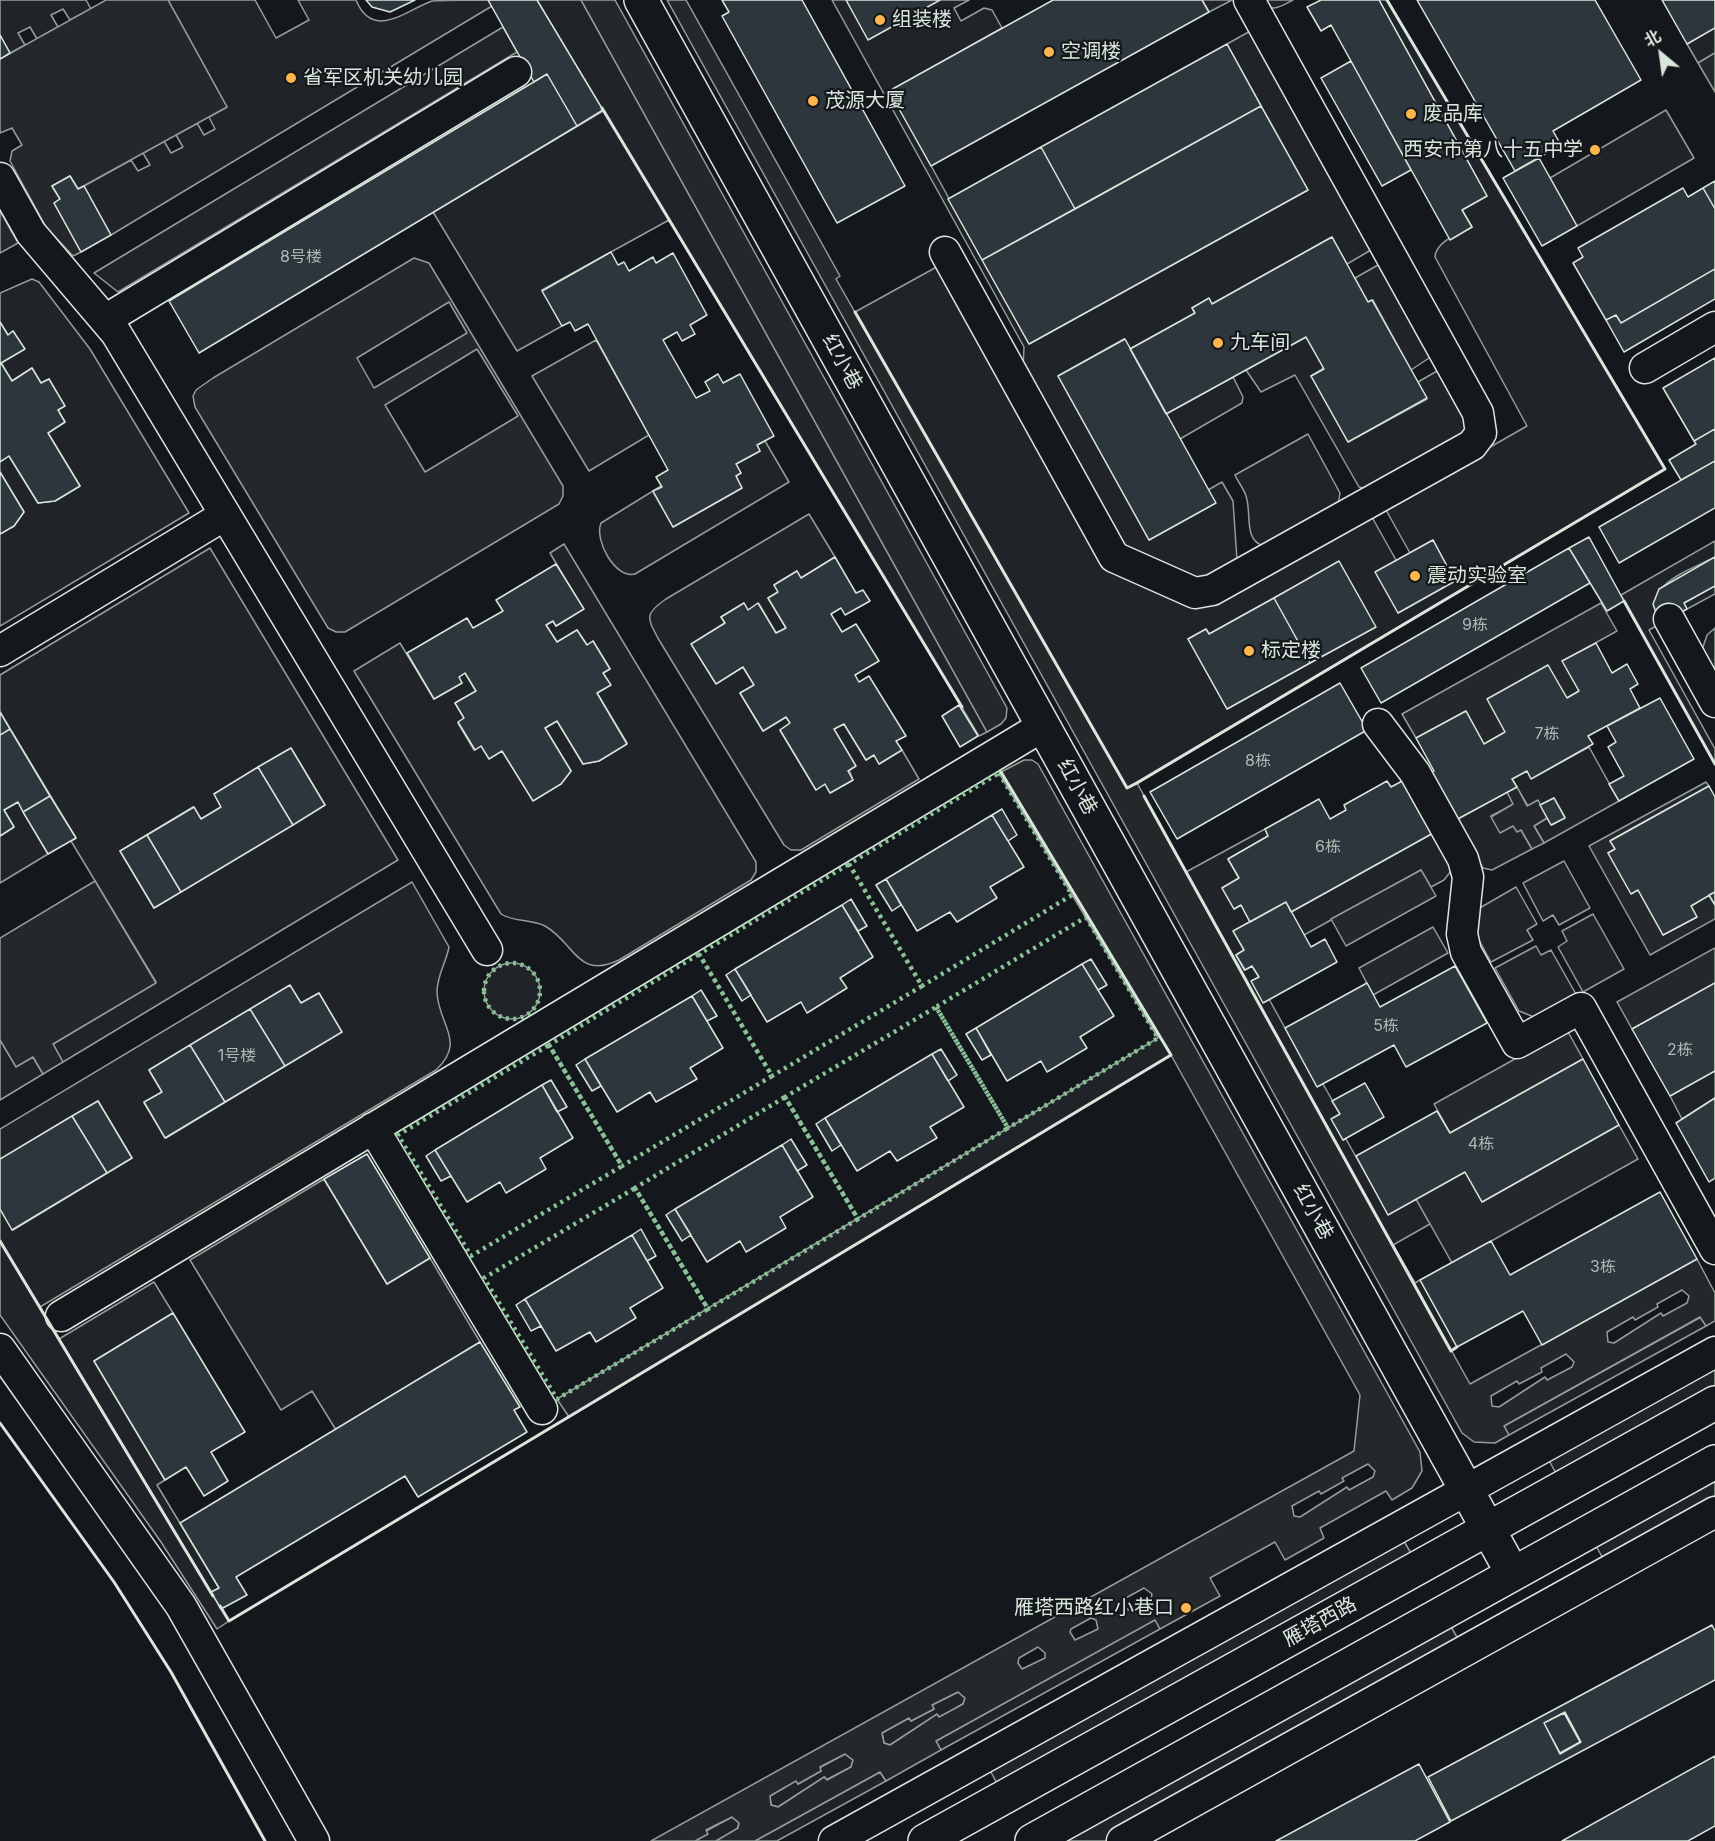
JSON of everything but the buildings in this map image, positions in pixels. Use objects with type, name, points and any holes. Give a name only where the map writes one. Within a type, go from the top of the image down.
[{"type":"street","name":"红小巷","points":[[641,0],[1514,1574]]},
{"type":"street","points":[[945,252],[1114,557],[1195,593],[1212,590],[1472,445],[1481,433],[1478,413],[1249,0]]},
{"type":"street","points":[[105,320],[516,72]]},
{"type":"street","points":[[0,178],[31,233],[116,333],[487,950]]},
{"type":"street","points":[[1645,368],[1715,327]]},
{"type":"street","points":[[0,651],[225,515]]},
{"type":"street","points":[[1669,619],[1715,702]]},
{"type":"street","points":[[1378,724],[1415,773],[1463,859],[1468,877],[1462,940],[1517,1043],[1581,1008],[1715,1249]]},
{"type":"street","points":[[61,1316],[1043,726]]},
{"type":"street","points":[[373,1128],[542,1409]]},
{"type":"street","points":[[0,1349],[182,1606],[314,1841]]},
{"type":"street","points":[[834,1841],[1715,1352]]},
{"type":"street","name":"雁塔西路","points":[[925,1841],[1715,1403]]},
{"type":"street","points":[[1032,1841],[1715,1462]]},
{"type":"street","points":[[1122,1841],[1715,1512]]},
{"type":"shaded area","points":[[0,0],[86,0],[91,9],[70,20],[63,9],[51,15],[58,27],[37,39],[30,27],[18,33],[25,45],[10,53],[0,35]]},
{"type":"shaded area","points":[[106,0],[168,0],[227,107],[78,189],[70,176],[52,186],[60,199],[54,203],[81,252],[73,256],[46,227],[10,161],[12,151],[22,145],[12,128],[0,133],[0,59]]},
{"type":"shaded area","name":"省军区机关幼儿园","points":[[168,0],[255,0],[276,38],[309,20],[298,0],[356,0],[363,12],[372,19],[381,21],[402,15],[432,1],[488,0],[492,6],[111,235],[84,186],[131,160],[138,171],[150,165],[143,153],[164,141],[171,153],[183,147],[176,135],[197,123],[204,135],[215,129],[209,117],[227,107]]},
{"type":"shaded area","points":[[537,0],[581,0],[987,732],[979,736],[669,220],[542,290],[562,326],[517,351],[433,212],[603,111]]},
{"type":"shaded area","points":[[581,0],[615,0],[1007,708],[1006,718],[1001,724],[987,732]]},
{"type":"shaded area","points":[[667,0],[686,0],[840,276],[836,279],[1127,788],[1137,783],[1470,1384],[1697,1259],[1715,1293],[1715,1321],[1706,1326],[1700,1317],[1504,1426],[1509,1435],[1495,1443],[1474,1442],[1462,1433]],"holes":[[[1682,1290],[1689,1296],[1687,1303],[1663,1316],[1661,1313],[1614,1343],[1608,1342],[1607,1332],[1633,1317],[1635,1320]],[[1566,1354],[1574,1362],[1572,1367],[1547,1380],[1545,1377],[1499,1407],[1492,1406],[1491,1396],[1517,1381],[1519,1384],[1542,1372],[1541,1368]]]},
{"type":"shaded area","points":[[832,0],[969,0],[954,8],[961,21],[984,8],[992,10],[1002,28],[890,91],[1029,344],[1308,190],[1227,44],[1254,29],[1371,250],[1347,264],[1332,237],[1212,304],[1209,299],[1192,308],[1195,313],[1130,349],[1124,339],[1058,376],[1149,540],[1215,503],[1208,490],[1222,482],[1233,501],[1237,560],[1203,580],[1123,549],[1023,368],[1024,347]]},
{"type":"shaded area","points":[[1202,0],[1232,0],[1209,12]]},
{"type":"shaded area","points":[[1260,0],[1293,0],[1272,8]]},
{"type":"shaded area","points":[[1379,0],[1387,0],[1665,469],[1127,788],[855,312],[942,264],[1108,564],[1201,607],[1369,516],[1373,519],[1396,560],[1398,613],[1455,581],[1433,540],[1410,553],[1386,510],[1387,506],[1527,426],[1435,257],[1436,251],[1444,242],[1472,227],[1462,210],[1487,196]],"holes":[[[1339,562],[1375,627],[1227,709],[1188,639],[1206,629],[1209,634]]]},
{"type":"shaded area","points":[[503,27],[517,52],[118,292],[94,273]]},
{"type":"shaded area","points":[[1715,28],[1715,53],[1698,63],[1687,44]]},
{"type":"shaded area","points":[[1715,53],[1715,92],[1698,63]]},
{"type":"shaded area","points":[[1666,110],[1694,158],[1577,226],[1550,178]]},
{"type":"shaded area","points":[[0,211],[18,243],[0,253]]},
{"type":"shaded area","points":[[414,258],[429,263],[563,486],[563,496],[559,504],[524,525],[345,632],[336,632],[328,628],[195,407],[193,396],[196,390]],"holes":[[[449,302],[467,333],[374,388],[357,358]],[[477,349],[518,416],[425,472],[385,405]]]},
{"type":"shaded area","points":[[1382,265],[1432,356],[1411,370],[1373,300],[1368,302],[1355,278]]},
{"type":"shaded area","points":[[32,279],[39,282],[90,349],[189,513],[0,626],[0,534],[14,526],[24,512],[0,472],[0,462],[9,456],[38,503],[55,501],[80,486],[48,433],[65,422],[58,410],[64,406],[49,379],[41,383],[32,368],[12,381],[1,363],[24,349],[13,331],[8,335],[0,322],[0,293]]},
{"type":"shaded area","points":[[1306,337],[1324,368],[1311,376],[1348,442],[1427,399],[1418,382],[1437,371],[1441,371],[1468,417],[1464,435],[1367,489],[1359,487],[1295,375],[1261,392],[1246,370]]},
{"type":"shaded area","points":[[596,340],[649,435],[589,471],[532,376]]},
{"type":"shaded area","points":[[1233,377],[1243,397],[1242,403],[1180,439],[1166,414]]},
{"type":"shaded area","points":[[1308,434],[1340,493],[1338,505],[1264,546],[1257,543],[1249,526],[1246,496],[1235,475]]},
{"type":"shaded area","points":[[765,441],[789,482],[635,574],[620,571],[614,565],[603,548],[601,523],[661,486],[653,492],[673,527],[742,488],[736,476],[741,473],[736,464],[760,451],[757,445]]},
{"type":"shaded area","points":[[809,514],[835,557],[801,578],[797,571],[774,585],[778,592],[768,598],[786,628],[776,633],[759,604],[748,610],[744,603],[721,617],[725,623],[692,644],[716,683],[743,667],[754,685],[740,693],[763,731],[786,717],[790,723],[780,730],[816,790],[825,784],[830,793],[853,780],[834,729],[844,724],[866,760],[874,755],[879,764],[902,750],[919,779],[801,850],[791,850],[784,845],[659,640],[650,617],[654,609],[666,599]]},
{"type":"shaded area","points":[[1715,541],[1715,557],[1680,574],[1661,589],[1656,599],[1655,610],[1660,624],[1649,630],[1715,749],[1715,764],[1621,595]]},
{"type":"shaded area","points":[[564,544],[756,862],[756,872],[751,880],[619,960],[594,966],[585,963],[545,926],[501,914],[354,671],[400,643],[434,699],[462,683],[459,677],[465,673],[476,691],[455,703],[464,718],[458,723],[474,750],[481,746],[502,751],[561,784],[571,771],[545,728],[557,721],[583,764],[599,761],[627,743],[597,693],[610,685],[603,673],[610,669],[593,641],[587,645],[577,630],[557,642],[546,625],[553,621],[556,626],[583,609],[550,553]]},
{"type":"shaded area","points":[[210,548],[398,860],[63,1062],[53,1044],[156,982],[71,841],[76,838],[0,712],[0,675]],"holes":[[[291,748],[325,805],[154,908],[120,851],[193,807],[201,819],[221,807],[214,794]]]},
{"type":"shaded area","points":[[1715,586],[1715,594],[1687,609],[1684,603]]},
{"type":"shaded area","points":[[1601,603],[1617,631],[1563,661],[1579,691],[1484,744],[1466,711],[1416,738],[1402,714]]},
{"type":"shaded area","points":[[1715,628],[1715,680],[1702,650],[1707,635]]},
{"type":"shaded area","points":[[1589,747],[1619,801],[1544,843],[1534,826],[1547,818],[1552,825],[1565,817],[1554,798],[1540,805],[1528,806],[1512,779],[1527,771],[1532,778]]},
{"type":"shaded area","points":[[1024,760],[1032,760],[1038,764],[1420,1452],[1422,1471],[1412,1488],[1392,1500],[1386,1491],[1320,1528],[1324,1538],[1285,1560],[1275,1542],[1210,1578],[1220,1596],[1160,1629],[1155,1620],[936,1741],[941,1750],[886,1781],[880,1772],[755,1841],[716,1841],[738,1828],[739,1823],[732,1817],[706,1830],[708,1834],[695,1841],[651,1841],[1354,1451],[1360,1395],[1171,1055],[1001,772]],"holes":[[[1368,1464],[1375,1471],[1373,1477],[1349,1490],[1347,1487],[1300,1517],[1294,1516],[1292,1506],[1319,1491],[1321,1494],[1344,1481],[1342,1478]],[[1144,1588],[1152,1594],[1151,1599],[1128,1610],[1124,1599]],[[1091,1618],[1096,1620],[1098,1629],[1075,1640],[1070,1632],[1071,1629]],[[1038,1647],[1045,1653],[1045,1658],[1022,1669],[1018,1663],[1019,1658]],[[958,1692],[965,1698],[963,1704],[939,1717],[937,1714],[890,1745],[884,1743],[882,1733],[909,1718],[911,1721],[934,1709],[932,1705]],[[845,1754],[853,1760],[851,1767],[827,1780],[824,1777],[778,1807],[771,1805],[770,1796],[796,1781],[798,1784],[821,1771],[820,1767]]]},
{"type":"shaded area","points":[[1001,772],[1171,1055],[569,1417],[557,1399],[1158,1038],[999,773]]},
{"type":"shaded area","points":[[1706,782],[1709,786],[1611,840],[1615,849],[1608,853],[1631,893],[1638,890],[1663,935],[1697,917],[1691,906],[1709,895],[1715,905],[1715,919],[1650,955],[1589,846]]},
{"type":"shaded area","points":[[1517,787],[1527,806],[1538,800],[1547,818],[1534,826],[1544,843],[1532,849],[1521,830],[1517,832],[1513,826],[1500,833],[1491,817],[1513,804],[1507,792]]},
{"type":"shaded area","points":[[1507,792],[1514,804],[1491,816],[1521,830],[1532,849],[1492,870],[1483,868],[1454,821]]},
{"type":"shaded area","points":[[18,802],[48,854],[0,883],[0,836],[14,827],[4,810]]},
{"type":"shaded area","points":[[1265,829],[1268,836],[1228,859],[1239,878],[1222,888],[1234,909],[1241,905],[1250,922],[1234,931],[1244,950],[1236,955],[1244,970],[1252,966],[1259,977],[1252,981],[1269,999],[1317,1086],[1323,1084],[1340,1114],[1332,1119],[1343,1140],[1346,1139],[1388,1214],[1416,1199],[1430,1224],[1393,1245],[1415,1283],[1420,1280],[1457,1347],[1451,1351],[1186,872]]},
{"type":"shaded area","points":[[1435,832],[1450,859],[1451,871],[1444,880],[1431,887],[1421,870],[1304,935],[1291,912]]},
{"type":"shaded area","points":[[1564,861],[1590,908],[1559,925],[1553,915],[1543,921],[1523,883]]},
{"type":"shaded area","points":[[1421,870],[1436,896],[1346,946],[1331,919]]},
{"type":"shaded area","points":[[95,881],[156,983],[53,1044],[63,1062],[43,1074],[33,1057],[16,1067],[0,1040],[0,938]]},
{"type":"shaded area","points":[[412,882],[449,947],[438,980],[437,992],[450,1041],[445,1060],[436,1070],[40,1307],[59,1339],[154,1282],[173,1313],[94,1361],[165,1480],[157,1485],[219,1588],[212,1592],[229,1621],[217,1629],[161,1542],[0,1315],[0,1209],[13,1230],[132,1158],[98,1101],[0,1159],[0,1129]],"holes":[[[289,986],[301,1003],[319,993],[341,1032],[166,1138],[144,1103],[162,1092],[149,1070]]]},
{"type":"shaded area","points":[[1516,887],[1537,924],[1527,930],[1533,940],[1491,962],[1474,931],[1478,909]]},
{"type":"shaded area","points":[[1593,914],[1624,969],[1583,992],[1558,947],[1567,941],[1562,931]]},
{"type":"shaded area","points":[[1433,927],[1448,953],[1373,995],[1359,968]]},
{"type":"shaded area","points":[[1536,946],[1541,955],[1551,950],[1577,996],[1534,1017],[1519,1011],[1495,968]]},
{"type":"shaded area","points":[[1715,948],[1715,983],[1632,1029],[1617,1002]]},
{"type":"shaded area","points":[[506,963],[518,963],[528,967],[536,975],[540,991],[536,1007],[528,1015],[518,1019],[506,1019],[496,1015],[488,1007],[484,997],[484,985],[488,975],[496,967]]},
{"type":"shaded area","points":[[1567,1030],[1583,1059],[1450,1133],[1434,1104]]},
{"type":"shaded area","points":[[0,1040],[16,1066],[33,1057],[43,1074],[0,1100]]},
{"type":"shaded area","points":[[1715,1071],[1715,1098],[1682,1119],[1670,1096]]},
{"type":"shaded area","points":[[1619,1125],[1638,1159],[1452,1263],[1416,1199],[1465,1172],[1482,1202]]},
{"type":"shaded area","points":[[324,1179],[387,1284],[430,1258],[480,1342],[336,1430],[312,1391],[281,1410],[190,1260]]},
{"type":"shaded area","points":[[1701,1317],[1706,1326],[1509,1435],[1504,1426]]},
{"type":"shaded area","points":[[1715,1362],[1715,1388],[1557,1475],[1546,1455]]},
{"type":"shaded area","points":[[1715,1478],[1715,1503],[1606,1564],[1595,1544]]},
{"type":"shaded area","points":[[1401,1536],[1412,1555],[998,1785],[987,1765]]},
{"type":"shaded area","points":[[1155,1619],[1160,1629],[941,1750],[936,1741]]},
{"type":"shaded area","points":[[1450,1625],[1461,1644],[1106,1841],[1060,1841]]},
{"type":"shaded area","points":[[958,1692],[965,1698],[963,1704],[939,1718],[937,1715],[890,1745],[884,1743],[882,1733],[909,1718],[911,1721],[934,1709],[932,1705]]},
{"type":"shaded area","points":[[845,1754],[853,1760],[851,1767],[826,1780],[825,1777],[778,1807],[771,1805],[770,1796],[796,1780],[798,1784],[821,1771],[819,1768]]},
{"type":"shaded area","points":[[880,1772],[886,1781],[777,1841],[755,1841]]},
{"type":"shaded area","points":[[732,1817],[739,1823],[737,1830],[716,1841],[695,1841],[707,1834],[706,1831]]},
{"type":"hedge","points":[[999,773],[1072,895],[922,986],[849,864],[999,773]]},
{"type":"hedge","points":[[849,864],[922,986],[772,1076],[699,954],[849,864]]},
{"type":"hedge","points":[[1086,917],[1158,1038],[1008,1128],[936,1007],[1086,917]]},
{"type":"hedge","points":[[699,954],[772,1076],[622,1166],[549,1045],[699,954]]},
{"type":"hedge","points":[[506,963],[518,963],[528,967],[536,975],[540,991],[536,1007],[528,1015],[518,1019],[506,1019],[496,1015],[488,1007],[484,997],[484,985],[488,975],[496,967],[506,963]]},
{"type":"hedge","points":[[936,1007],[1008,1128],[858,1219],[785,1097],[936,1007]]},
{"type":"hedge","points":[[549,1045],[622,1166],[471,1256],[398,1135],[549,1045]]},
{"type":"hedge","points":[[785,1097],[858,1219],[708,1309],[635,1188],[785,1097]]},
{"type":"hedge","points":[[635,1188],[708,1309],[557,1399],[484,1278],[635,1188]]},
{"type":"wall","points":[[855,312],[1127,788],[1137,783],[1665,469],[1387,0]]},
{"type":"wall","points":[[602,108],[962,707]]},
{"type":"wall","points":[[1624,601],[1715,764]]},
{"type":"wall","points":[[220,1606],[229,1621],[1171,1055],[1001,772]]},
{"type":"wall","points":[[1144,796],[1451,1351],[1457,1347]]},
{"type":"wall","points":[[0,1241],[213,1596]]},
{"type":"wall","points":[[0,1423],[114,1582],[171,1672],[265,1841]]},
{"type":"place","name":"组装楼","points":[[880,20]]},
{"type":"place","name":"空调楼","points":[[1049,52]]},
{"type":"place","name":"省军区机关幼儿园","points":[[291,78]]},
{"type":"place","name":"茂源大厦","points":[[813,101]]},
{"type":"place","name":"废品库","points":[[1411,114]]},
{"type":"place","name":"西安市第八十五中学","points":[[1595,150]]},
{"type":"place","name":"九车间","points":[[1218,343]]},
{"type":"place","name":"震动实验室","points":[[1415,576]]},
{"type":"place","name":"标定楼","points":[[1249,651]]},
{"type":"place","name":"雁塔西路红小巷口","points":[[1186,1608]]}]
